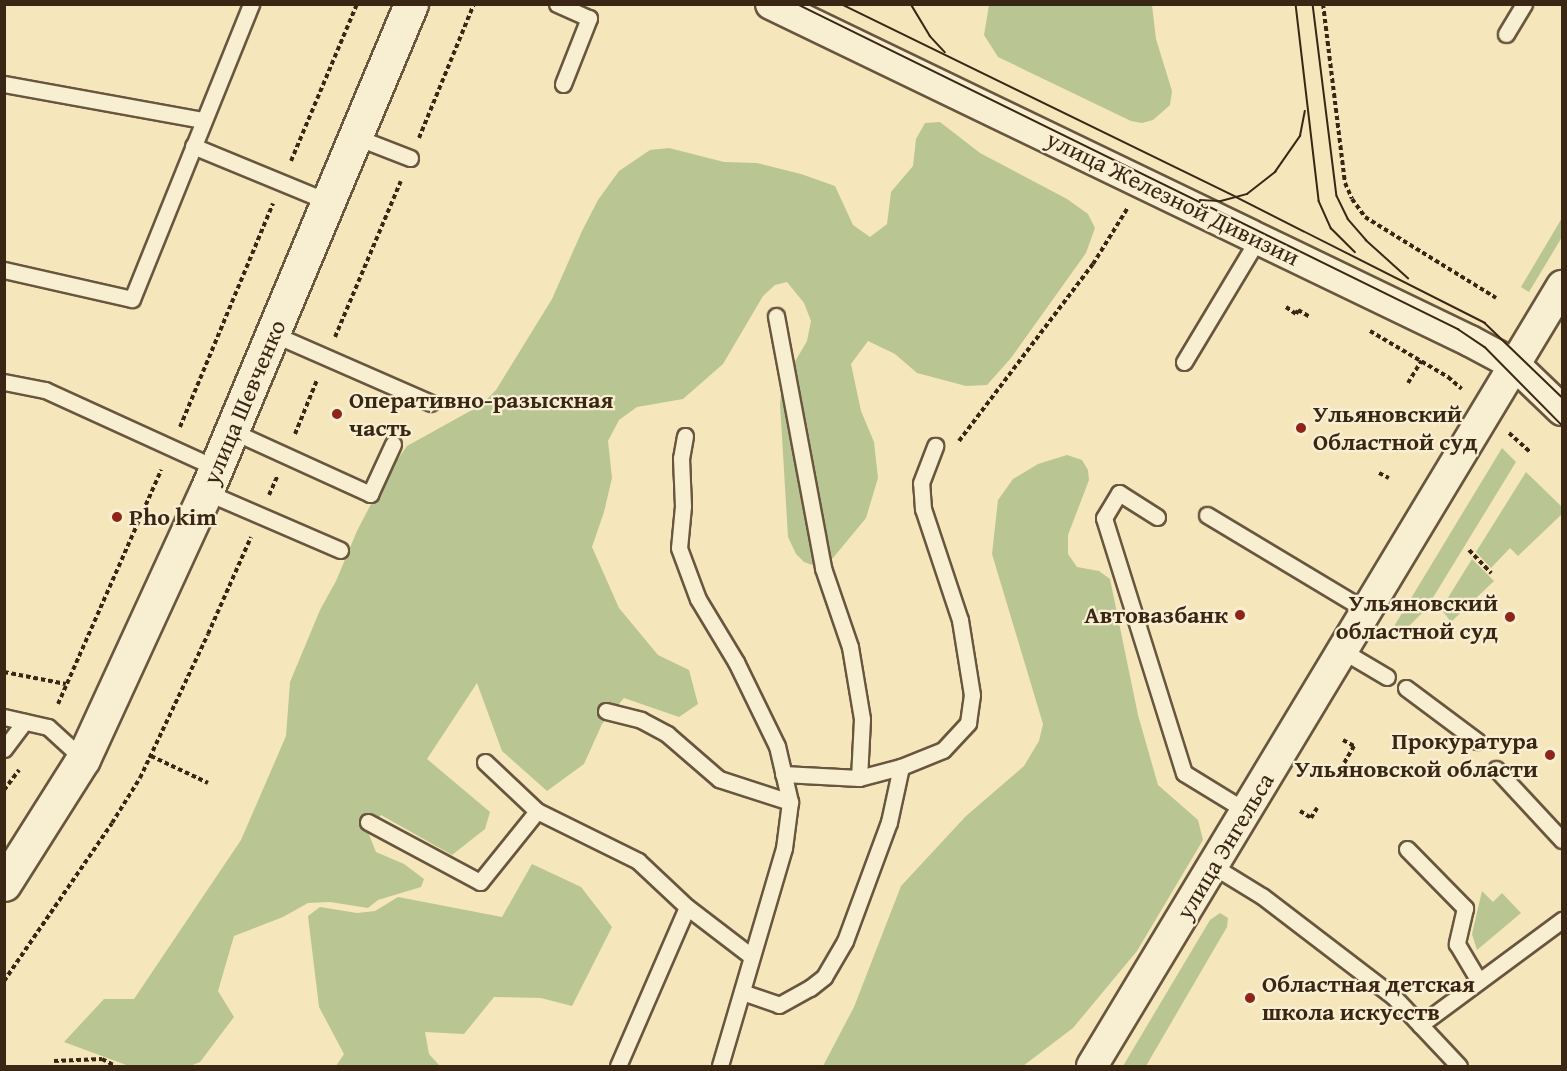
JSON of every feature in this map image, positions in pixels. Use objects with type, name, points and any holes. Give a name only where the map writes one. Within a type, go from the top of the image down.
[{"type":"street","name":"улица Шевченко","points":[[4,884],[83,759],[211,480],[411,4]]},
{"type":"street","name":"улица Железной Дивизии","points":[[771,4],[1515,365],[1563,410]]},
{"type":"street","name":"улица Энгельса","points":[[1092,1066],[1563,286]]},
{"type":"lane","points":[[4,270],[132,299],[250,4]]},
{"type":"lane","points":[[557,4],[589,18],[563,84]]},
{"type":"lane","points":[[1506,34],[1524,4]]},
{"type":"lane","points":[[4,84],[203,120]]},
{"type":"lane","points":[[356,137],[410,158]]},
{"type":"lane","points":[[193,146],[329,202]]},
{"type":"lane","points":[[1184,362],[1258,239]]},
{"type":"lane","points":[[776,315],[823,568],[850,646],[862,719],[859,778]]},
{"type":"lane","points":[[273,334],[431,403]]},
{"type":"lane","points":[[4,382],[45,390],[171,448],[211,480],[340,550]]},
{"type":"lane","points":[[232,431],[370,494],[393,444]]},
{"type":"lane","points":[[685,435],[681,458],[683,506],[679,548],[698,599],[736,663],[777,746],[790,802],[784,848],[720,1066]]},
{"type":"lane","points":[[783,774],[859,778],[902,767],[943,750],[968,723],[972,694],[960,620],[923,509],[921,483],[935,446]]},
{"type":"lane","points":[[1157,517],[1119,493],[1104,518],[1184,773],[1246,811]]},
{"type":"lane","points":[[1208,515],[1367,611]]},
{"type":"lane","points":[[1342,651],[1387,677]]},
{"type":"lane","points":[[1406,688],[1477,741]]},
{"type":"lane","points":[[606,711],[641,720],[667,734],[719,779],[790,802]]},
{"type":"lane","points":[[5,718],[48,727],[83,759]]},
{"type":"lane","points":[[4,750],[24,722]]},
{"type":"lane","points":[[485,762],[537,812],[638,861],[687,907],[752,956]]},
{"type":"lane","points":[[742,992],[779,1005],[810,988],[824,977],[845,942],[890,822],[902,767]]},
{"type":"lane","points":[[1496,769],[1563,840]]},
{"type":"lane","points":[[368,822],[480,882],[537,812]]},
{"type":"lane","points":[[1407,849],[1465,908],[1457,944],[1479,981]]},
{"type":"lane","points":[[1213,866],[1272,903],[1393,996],[1459,1066]]},
{"type":"lane","points":[[618,1066],[687,907]]},
{"type":"lane","points":[[1420,1025],[1563,920]]},
{"type":"path","points":[[4,790],[48,727],[171,448],[357,4]]},
{"type":"path","points":[[1323,4],[1345,183],[1352,199],[1365,217],[1496,298]]},
{"type":"path","points":[[935,446],[958,442],[967,432],[1093,264],[1128,207]]},
{"type":"path","points":[[1286,307],[1296,314],[1298,310],[1310,316]]},
{"type":"path","points":[[1408,383],[1421,361]]},
{"type":"path","points":[[1378,472],[1389,478]]},
{"type":"path","points":[[1469,550],[1491,573]]},
{"type":"path","points":[[4,672],[66,684]]},
{"type":"path","points":[[1343,740],[1354,746],[1343,765]]},
{"type":"path","points":[[151,756],[208,783]]},
{"type":"path","points":[[1300,811],[1311,818],[1317,808]]},
{"type":"path","points":[[54,1061],[102,1059],[115,1066]]},
{"type":"green space","points":[[989,5],[1152,5],[1156,39],[1172,91],[1170,105],[1153,120],[1142,123],[1131,121],[998,57],[984,35]]},
{"type":"green space","points":[[940,122],[980,153],[1067,199],[1088,214],[1095,228],[1086,253],[1011,358],[987,385],[966,386],[917,373],[895,354],[868,341],[851,364],[861,411],[874,442],[878,478],[866,518],[833,558],[815,566],[804,562],[796,554],[788,537],[780,404],[782,384],[807,341],[811,321],[804,303],[787,282],[775,285],[763,296],[723,364],[683,399],[637,407],[619,420],[608,441],[612,478],[592,547],[619,608],[658,655],[689,670],[698,704],[679,717],[624,698],[602,724],[584,764],[547,791],[502,751],[477,683],[427,759],[490,812],[485,829],[452,855],[381,815],[368,832],[376,852],[404,864],[424,879],[421,887],[378,900],[368,908],[330,902],[308,903],[283,917],[234,936],[218,991],[234,1017],[200,1062],[190,1066],[129,1066],[64,1042],[104,999],[134,999],[241,840],[286,736],[290,682],[320,610],[385,477],[407,446],[481,405],[496,390],[552,299],[598,200],[619,171],[650,150],[669,148],[724,162],[757,163],[801,174],[835,186],[853,225],[870,237],[887,224],[891,192],[913,166],[916,139],[925,123]]},
{"type":"green space","points":[[1562,218],[1562,237],[1529,292],[1521,287]]},
{"type":"green space","points":[[1502,448],[1516,462],[1426,609],[1400,635],[1393,628]]},
{"type":"green space","points":[[1067,455],[1082,460],[1088,470],[1089,480],[1068,535],[1068,554],[1077,567],[1099,571],[1110,579],[1138,715],[1158,785],[1198,820],[1203,840],[1137,951],[1073,1028],[1023,1066],[823,1066],[854,1007],[901,886],[966,816],[1024,766],[1039,741],[1043,724],[992,554],[998,500],[1013,479],[1038,464]]},
{"type":"green space","points":[[1526,472],[1562,507],[1562,514],[1518,556],[1510,548],[1491,568],[1476,552]]},
{"type":"green space","points":[[1472,559],[1494,581],[1451,622],[1441,609]]},
{"type":"green space","points":[[532,864],[581,887],[612,927],[572,1006],[541,998],[494,997],[464,1034],[425,1032],[429,1054],[440,1066],[336,1066],[344,1054],[319,1007],[308,916],[320,907],[357,913],[375,911],[398,897],[502,917]]},
{"type":"green space","points":[[1482,891],[1493,902],[1502,893],[1521,913],[1477,950],[1472,934]]},
{"type":"green space","points":[[1220,913],[1228,918],[1227,927],[1146,1066],[1123,1066],[1210,920]]},
{"type":"tram line","points":[[797,4],[1458,329],[1485,347],[1562,425]]},
{"type":"tram line","points":[[841,4],[1236,197],[1485,323],[1562,397]]},
{"type":"tram line","points":[[911,4],[930,36],[945,52]]},
{"type":"tram line","points":[[1296,4],[1319,201],[1331,228],[1355,252]]},
{"type":"tram line","points":[[1313,4],[1337,196],[1348,219],[1366,240],[1408,278]]},
{"type":"tram line","points":[[1200,200],[1221,201],[1247,194],[1275,172],[1300,136],[1305,111]]},
{"type":"place","name":"Оперативно-разыскная часть","points":[[337,414]]},
{"type":"place","name":"Ульяновский Областной суд","points":[[1301,428]]},
{"type":"place","name":"Pho kim","points":[[117,517]]},
{"type":"place","name":"Автовазбанк","points":[[1240,615]]},
{"type":"place","name":"Ульяновский областной суд","points":[[1510,617]]},
{"type":"place","name":"Прокуратура Ульяновской области","points":[[1550,755]]},
{"type":"place","name":"Областная детская школа искусств","points":[[1250,998]]}]
